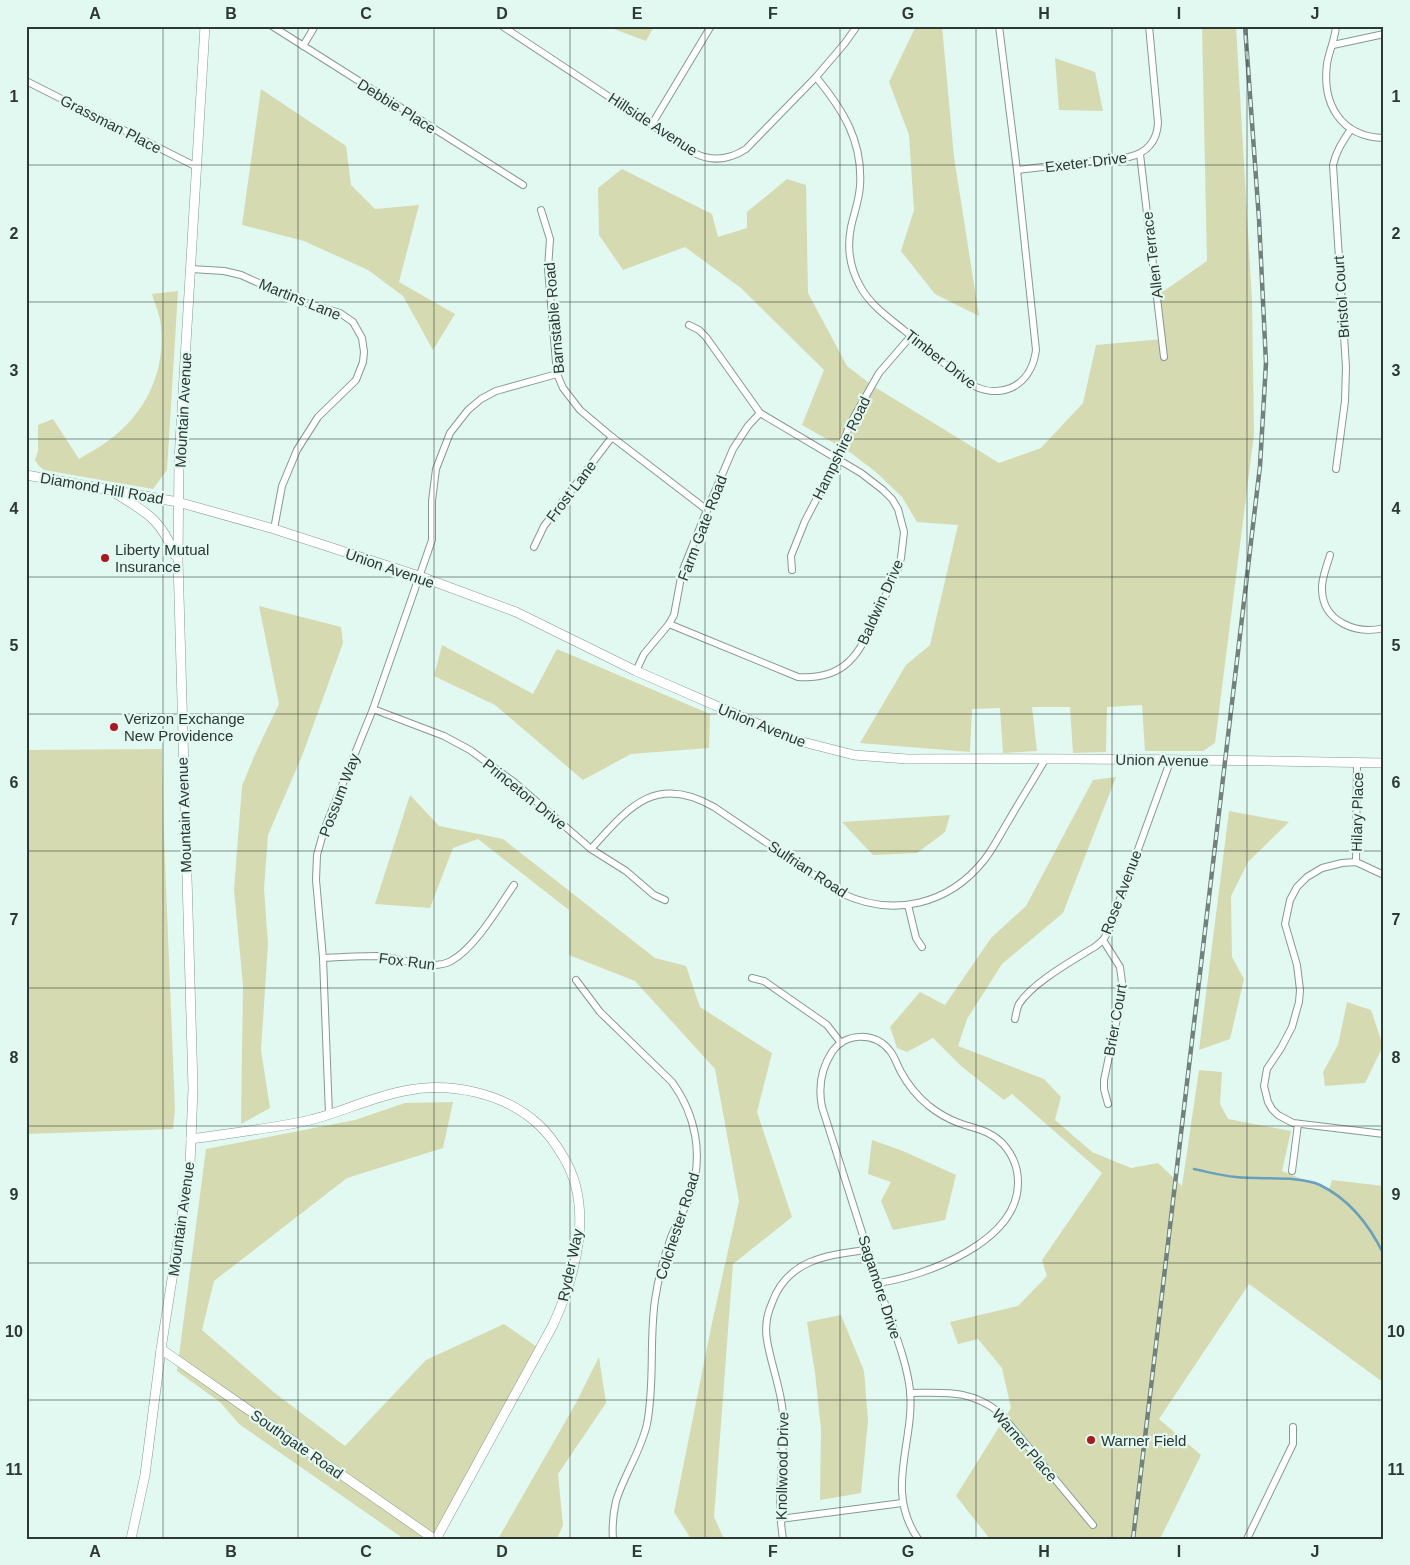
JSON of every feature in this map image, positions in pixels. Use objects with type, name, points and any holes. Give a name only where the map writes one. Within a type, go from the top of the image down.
[{"type":"main road","name":"Mountain Avenue","points":[[131,1539],[147,1466],[161,1349],[190,1165],[192,1088],[178,502],[205,26]]},
{"type":"main road","name":"Diamond Hill Road","points":[[26,475],[178,502]]},
{"type":"main road","points":[[110,490],[149,514],[155,520],[169,540],[178,560]]},
{"type":"main road","name":"Union Avenue","points":[[178,502],[274,529],[419,576],[516,612],[636,671],[775,733],[834,751],[879,758],[907,759],[1171,759],[1384,763]]},
{"type":"main road","name":"Ryder Way","points":[[191,1139],[286,1125],[406,1090],[440,1087],[470,1091],[514,1106],[539,1124],[566,1161],[576,1186],[580,1217],[579,1236],[571,1275],[560,1311],[435,1539]]},
{"type":"main road","name":"Southgate Road","points":[[161,1349],[435,1539]]},
{"type":"street","name":"Debbie Place","points":[[272,26],[523,185]]},
{"type":"street","points":[[303,46],[315,26]]},
{"type":"street","name":"Hillside Avenue","points":[[502,26],[700,156],[714,159],[733,156],[753,143],[816,77],[845,44],[857,26]]},
{"type":"street","points":[[652,124],[711,26]]},
{"type":"street","name":"Timber Drive","points":[[816,77],[840,108],[846,119],[852,132],[859,158],[860,186],[850,235],[850,253],[854,271],[861,288],[872,302],[967,382],[993,392],[1010,388],[1018,384],[1030,371],[1035,359],[1036,350],[1017,170],[998,26]]},
{"type":"street","name":"Exeter Drive","points":[[1017,170],[1129,158],[1140,154],[1152,143],[1156,136],[1158,122],[1149,26]]},
{"type":"street","points":[[1336,26],[1333,45],[1327,62],[1326,76],[1329,100],[1337,115],[1351,129],[1369,136],[1384,138]]},
{"type":"street","points":[[1333,45],[1384,34]]},
{"type":"street","name":"Grassman Place","points":[[26,81],[196,168]]},
{"type":"street","name":"Bristol Court","points":[[1336,470],[1345,401],[1346,367],[1333,166],[1336,153],[1351,129]]},
{"type":"street","name":"Allen Terrace","points":[[1140,154],[1164,357]]},
{"type":"street","name":"Barnstable Road","points":[[541,210],[550,239],[548,268],[557,374],[563,388],[571,401],[612,437],[707,510]]},
{"type":"street","name":"Martins Lane","points":[[191,269],[224,271],[241,275],[296,300],[340,313],[353,322],[362,338],[364,352],[360,371],[349,387],[318,417],[296,450],[282,486],[274,529]]},
{"type":"street","name":"Baldwin Drive","points":[[669,624],[798,677],[824,676],[847,664],[864,644],[897,570],[901,558],[904,532],[898,509],[883,490],[861,473],[760,413],[706,337],[699,330],[689,325]]},
{"type":"street","name":"Hampshire Road","points":[[792,570],[791,556],[805,521],[837,460],[850,424],[879,373],[911,336]]},
{"type":"street","name":"Possum Way","points":[[329,1114],[323,958],[316,880],[317,856],[324,830],[373,709],[432,540],[432,501],[436,469],[450,433],[468,410],[496,391],[557,374]]},
{"type":"street","name":"Farm Gate Road","points":[[636,671],[652,643],[669,624],[674,615],[682,572],[707,510],[733,449],[744,431],[760,413]]},
{"type":"street","name":"Frost Lane","points":[[534,547],[544,526],[612,437]]},
{"type":"street","points":[[1330,555],[1322,589],[1322,597],[1329,612],[1342,623],[1353,628],[1370,630],[1384,628]]},
{"type":"street","name":"Princeton Drive","points":[[373,709],[444,736],[470,750],[514,782],[591,849],[626,871],[654,895],[665,900]]},
{"type":"street","name":"Sulfrian Road","points":[[591,849],[622,815],[636,804],[665,794],[691,796],[714,807],[841,893],[862,902],[877,905],[908,906],[925,901],[948,890],[977,868],[993,848],[1046,758]]},
{"type":"street","name":"Rose Avenue","points":[[1015,1019],[1018,1005],[1027,994],[1038,984],[1103,940],[1108,932],[1171,759]]},
{"type":"street","name":"Hilary Place","points":[[1356,862],[1358,762]]},
{"type":"street","points":[[1384,875],[1356,862],[1342,863],[1322,868],[1307,877],[1293,894],[1286,913],[1285,924],[1297,965],[1299,1002],[1292,1028],[1267,1069],[1264,1086],[1272,1109],[1285,1120],[1298,1124],[1384,1134]]},
{"type":"street","name":"Fox Run","points":[[323,958],[382,956],[430,965],[441,965],[460,955],[473,942],[514,885]]},
{"type":"street","points":[[908,906],[916,938],[922,947]]},
{"type":"street","name":"Brier Court","points":[[1103,940],[1120,967],[1123,990],[1104,1080],[1108,1104]]},
{"type":"street","points":[[752,978],[764,981],[827,1025],[841,1043],[851,1038],[862,1037],[878,1041],[884,1045],[894,1057],[906,1081],[920,1098],[948,1118],[983,1130],[999,1140],[1007,1148],[1013,1159],[1018,1176],[1017,1194],[1011,1211],[1004,1221],[985,1239],[968,1251],[931,1270],[912,1277],[878,1283]]},
{"type":"street","name":"Colchester Road","points":[[576,980],[600,1012],[672,1082],[692,1119],[697,1149],[693,1186],[672,1237],[662,1268],[655,1300],[647,1423],[642,1440],[616,1502],[612,1522],[613,1539]]},
{"type":"street","name":"Sagamore Drive","points":[[841,1043],[831,1054],[824,1066],[820,1100],[905,1366],[910,1393],[901,1483],[902,1503],[909,1524],[918,1539]]},
{"type":"street","points":[[1292,1172],[1298,1124]]},
{"type":"street","name":"Knollwood Drive","points":[[783,1539],[780,1519],[783,1441],[782,1397],[767,1340],[770,1308],[780,1286],[797,1268],[831,1255],[868,1250]]},
{"type":"street","name":"Warner Place","points":[[910,1393],[967,1395],[987,1402],[1000,1412],[1093,1525]]},
{"type":"street","points":[[1247,1539],[1293,1444],[1293,1427]]},
{"type":"street","points":[[780,1519],[902,1503]]},
{"type":"green space","points":[[606,26],[654,26],[646,41]]},
{"type":"green space","points":[[916,26],[942,26],[954,157],[979,316],[935,294],[901,251],[914,210],[909,135],[889,82]]},
{"type":"green space","points":[[1202,26],[1236,26],[1252,301],[1254,434],[1215,743],[1203,751],[1145,751],[1142,705],[1107,707],[1106,752],[1073,753],[1070,707],[1032,707],[1037,751],[1003,753],[1000,708],[972,709],[970,752],[860,743],[906,665],[930,645],[958,525],[917,522],[902,497],[877,473],[851,453],[802,425],[824,370],[741,288],[685,247],[623,270],[599,235],[598,188],[622,169],[712,214],[718,237],[747,228],[747,212],[787,179],[806,185],[808,293],[847,366],[873,386],[999,463],[1041,448],[1083,403],[1096,345],[1163,339],[1158,295],[1207,261]]},
{"type":"green space","points":[[1055,58],[1095,72],[1103,111],[1059,110]]},
{"type":"green space","points":[[261,89],[346,146],[351,185],[375,209],[419,205],[399,282],[455,314],[433,350],[403,296],[368,270],[304,241],[242,225]]},
{"type":"green space","points":[[178,291],[167,470],[153,489],[44,470],[35,460],[38,451],[38,425],[53,419],[79,459],[108,441],[121,430],[142,406],[156,377],[160,361],[161,324],[152,294]]},
{"type":"green space","points":[[259,606],[341,627],[343,643],[302,756],[268,835],[264,889],[268,944],[261,1050],[270,1108],[241,1124],[243,985],[234,890],[242,786],[279,704]]},
{"type":"green space","points":[[442,645],[533,694],[557,649],[710,714],[709,748],[631,754],[583,780],[495,705],[434,676]]},
{"type":"green space","points":[[162,749],[175,1109],[173,1129],[26,1134],[26,750]]},
{"type":"green space","points":[[1116,777],[1063,913],[1002,964],[967,1019],[958,1046],[1044,1079],[1061,1097],[1055,1120],[1092,1152],[1131,1168],[1158,1163],[1182,1186],[1199,1070],[1222,1072],[1220,1104],[1228,1119],[1291,1131],[1282,1171],[1329,1190],[1332,1180],[1384,1186],[1384,1383],[1249,1284],[1159,1419],[1201,1455],[1160,1539],[990,1539],[956,1496],[1011,1408],[1002,1368],[978,1339],[958,1344],[950,1322],[1018,1306],[1047,1276],[1042,1260],[1102,1173],[1012,1094],[1004,1100],[961,1066],[933,1038],[907,1052],[897,1048],[890,1027],[920,992],[945,1005],[991,938],[1026,906],[1093,780]]},
{"type":"green space","points":[[410,795],[439,826],[503,839],[655,958],[686,966],[700,1007],[772,1053],[757,1112],[792,1217],[733,1264],[714,1517],[724,1539],[691,1539],[674,1512],[739,1201],[715,1069],[635,981],[569,955],[569,910],[478,839],[453,848],[430,908],[375,904]]},
{"type":"green space","points":[[1229,811],[1289,822],[1248,862],[1231,896],[1232,957],[1244,979],[1230,1039],[1199,1050]]},
{"type":"green space","points":[[950,815],[945,832],[917,853],[873,855],[842,822]]},
{"type":"green space","points":[[1347,1002],[1371,1010],[1383,1046],[1365,1083],[1325,1086],[1323,1072],[1338,1045]]},
{"type":"green space","points":[[453,1102],[443,1148],[347,1178],[214,1281],[202,1330],[276,1394],[345,1446],[426,1360],[504,1324],[540,1349],[430,1539],[404,1539],[239,1424],[221,1403],[177,1371],[206,1149],[355,1120],[405,1103]]},
{"type":"green space","points":[[872,1140],[903,1151],[956,1175],[945,1220],[893,1230],[881,1201],[891,1182],[868,1174]]},
{"type":"green space","points":[[841,1315],[864,1371],[868,1421],[861,1493],[820,1500],[821,1429],[807,1322]]},
{"type":"green space","points":[[599,1357],[606,1403],[558,1474],[563,1525],[557,1539],[498,1539],[576,1403]]},
{"type":"waterway","points":[[1194,1169],[1220,1175],[1301,1180],[1320,1185],[1331,1191],[1358,1214],[1384,1255]]},
{"type":"railway","points":[[1133,1539],[1260,466],[1266,363],[1259,219],[1245,26]]},
{"type":"place","name":"Liberty Mutual Insurance","points":[[105,558]]},
{"type":"place","name":"Verizon Exchange New Providence","points":[[114,727]]},
{"type":"place","name":"Warner Field","points":[[1091,1440]]}]
